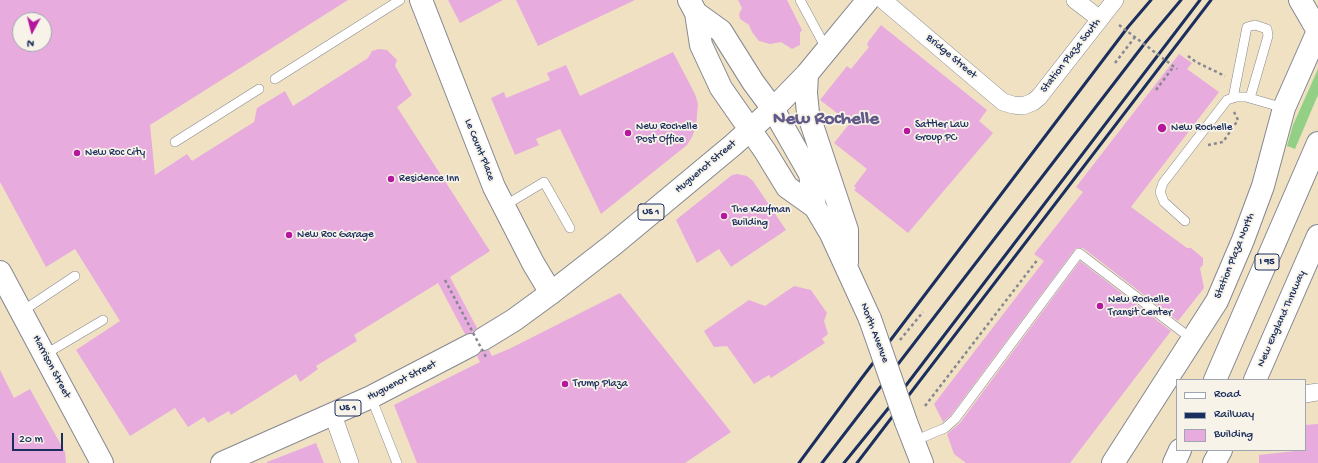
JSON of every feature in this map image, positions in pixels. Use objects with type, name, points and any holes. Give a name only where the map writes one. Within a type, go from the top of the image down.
[{"type":"main road","name":"Le Count Place","points":[[421,0],[464,112],[504,206],[533,263],[551,293]]},
{"type":"main road","name":"Huguenot Street","points":[[222,463],[333,415],[480,348],[514,320],[614,244],[773,109],[807,74],[868,0]]},
{"type":"main road","points":[[1300,0],[1318,31]]},
{"type":"main road","name":"North Avenue","points":[[693,6],[721,31],[753,82],[773,109],[810,174],[815,207],[831,234],[870,319],[922,463]]},
{"type":"main road","name":"North Avenue","points":[[693,6],[701,44],[721,88],[765,151],[787,187],[815,207]]},
{"type":"main road","name":"Station Plaza North","points":[[1113,463],[1217,301],[1244,240],[1263,186],[1284,108],[1318,31]]},
{"type":"main road","points":[[807,74],[808,113],[847,230],[846,266]]},
{"type":"main road","name":"I 95","points":[[1215,379],[1318,143]]},
{"type":"main road","name":"New England Thruway","points":[[1255,379],[1318,236]]},
{"type":"main road","name":"Harrison Street","points":[[0,272],[102,463]]},
{"type":"main road","points":[[1174,463],[1180,451]]},
{"type":"main road","points":[[1214,463],[1220,451]]},
{"type":"street","name":"Bridge Street","points":[[883,0],[1003,102],[1023,106]]},
{"type":"street","points":[[1074,0],[1100,19]]},
{"type":"street","name":"Station Plaza South","points":[[1023,106],[1039,97],[1115,0]]},
{"type":"street","points":[[1306,394],[1318,392]]},
{"type":"street","points":[[333,415],[350,463]]},
{"type":"lane","points":[[275,79],[400,0]]},
{"type":"lane","points":[[800,0],[827,50]]},
{"type":"lane","points":[[1233,98],[1247,26],[1255,25],[1267,29],[1268,36],[1250,98]]},
{"type":"lane","points":[[175,142],[259,89]]},
{"type":"lane","points":[[1184,221],[1164,202],[1160,192],[1163,183],[1227,100],[1236,96],[1250,98],[1284,108]]},
{"type":"lane","points":[[504,206],[544,182],[570,228]]},
{"type":"lane","points":[[910,431],[945,428],[955,419],[1079,253],[1193,340]]},
{"type":"lane","points":[[22,312],[75,276]]},
{"type":"lane","points":[[44,355],[103,320]]},
{"type":"lane","points":[[371,397],[396,463]]},
{"type":"path","points":[[1119,25],[1177,69]]},
{"type":"path","points":[[1115,63],[1135,37]]},
{"type":"path","points":[[1156,90],[1174,66]]},
{"type":"path","points":[[925,406],[1038,259]]},
{"type":"path","points":[[445,280],[480,348]]},
{"type":"path","points":[[900,340],[923,312]]},
{"type":"green space","points":[[1318,69],[1318,95],[1295,149],[1287,146],[1293,125]]},
{"type":"building","name":"New Roc Garage","points":[[0,0],[348,0],[150,125],[155,175],[187,154],[192,161],[254,122],[257,108],[285,91],[293,106],[368,58],[372,51],[379,49],[387,50],[397,60],[395,66],[412,95],[397,107],[490,251],[450,277],[477,328],[472,333],[465,334],[438,283],[354,335],[357,341],[316,366],[318,369],[300,382],[296,374],[231,415],[229,411],[208,423],[204,417],[188,427],[175,408],[130,436],[76,350],[120,321],[75,249],[46,267],[0,182]]},
{"type":"building","points":[[448,0],[503,0],[460,23]]},
{"type":"building","points":[[516,0],[635,0],[538,46]]},
{"type":"building","points":[[738,0],[787,0],[802,30],[800,33],[800,45],[792,49],[781,42],[770,44],[759,41],[749,25],[740,19],[739,14],[742,8]]},
{"type":"building","name":"Sattler Law Group PC","points":[[881,25],[987,110],[979,121],[993,133],[908,233],[854,190],[856,188],[854,186],[867,169],[834,143],[850,123],[820,100],[847,66],[851,69],[869,47],[867,45],[868,42]]},
{"type":"building","name":"New Rochelle Post Office","points":[[673,52],[695,94],[698,104],[696,127],[692,137],[687,145],[601,214],[560,129],[536,139],[539,145],[515,155],[491,98],[504,92],[506,98],[550,80],[547,73],[566,65],[580,96]]},
{"type":"building","points":[[1179,54],[1192,63],[1187,69],[1219,92],[1131,207],[1187,248],[1191,248],[1203,258],[1203,265],[1200,268],[1204,288],[1178,321],[1083,248],[1076,248],[951,415],[943,422],[934,404],[1044,261],[1034,254],[1083,192],[1076,187]]},
{"type":"building","name":"The Kaufman Building","points":[[737,174],[747,176],[753,181],[786,230],[731,267],[719,249],[697,263],[676,220],[732,175]]},
{"type":"building","points":[[1080,261],[1171,331],[1070,463],[966,463],[954,454],[947,434],[960,423]]},
{"type":"building","points":[[794,286],[811,290],[827,313],[824,321],[828,334],[822,339],[825,343],[771,378],[769,375],[754,384],[727,346],[714,347],[704,331],[749,300],[765,306]]},
{"type":"building","name":"Trump Plaza","points":[[620,293],[731,432],[685,463],[417,463],[394,405],[480,362],[477,356],[482,351],[489,350],[492,356],[509,349]]},
{"type":"building","points":[[0,370],[14,398],[30,389],[65,452],[66,463],[0,463]]},
{"type":"building","points":[[1318,424],[1318,463],[1259,463],[1259,455],[1306,451],[1306,425]]},
{"type":"building","points":[[316,443],[324,463],[267,463],[267,462]]},
{"type":"railway","points":[[799,463],[1128,27],[1151,0]]},
{"type":"railway","points":[[822,463],[1145,43],[1181,0]]},
{"type":"railway","points":[[844,463],[891,405],[1200,0]]},
{"type":"railway","points":[[857,463],[1211,0]]},
{"type":"place","name":"New Rochelle","points":[[1162,128]]},
{"type":"place","name":"Sattler Law Group PC","points":[[907,131]]},
{"type":"place","name":"New Rochelle Post Office","points":[[628,133]]},
{"type":"place","name":"New Roc City","points":[[77,153]]},
{"type":"place","name":"Residence Inn","points":[[391,179]]},
{"type":"place","name":"The Kaufman Building","points":[[724,216]]},
{"type":"place","name":"New Roc Garage","points":[[289,235]]},
{"type":"place","name":"New Rochelle Transit Center","points":[[1100,306]]},
{"type":"place","name":"Trump Plaza","points":[[565,384]]},
{"type":"district","name":"New Rochelle","points":[[826,120]]}]
